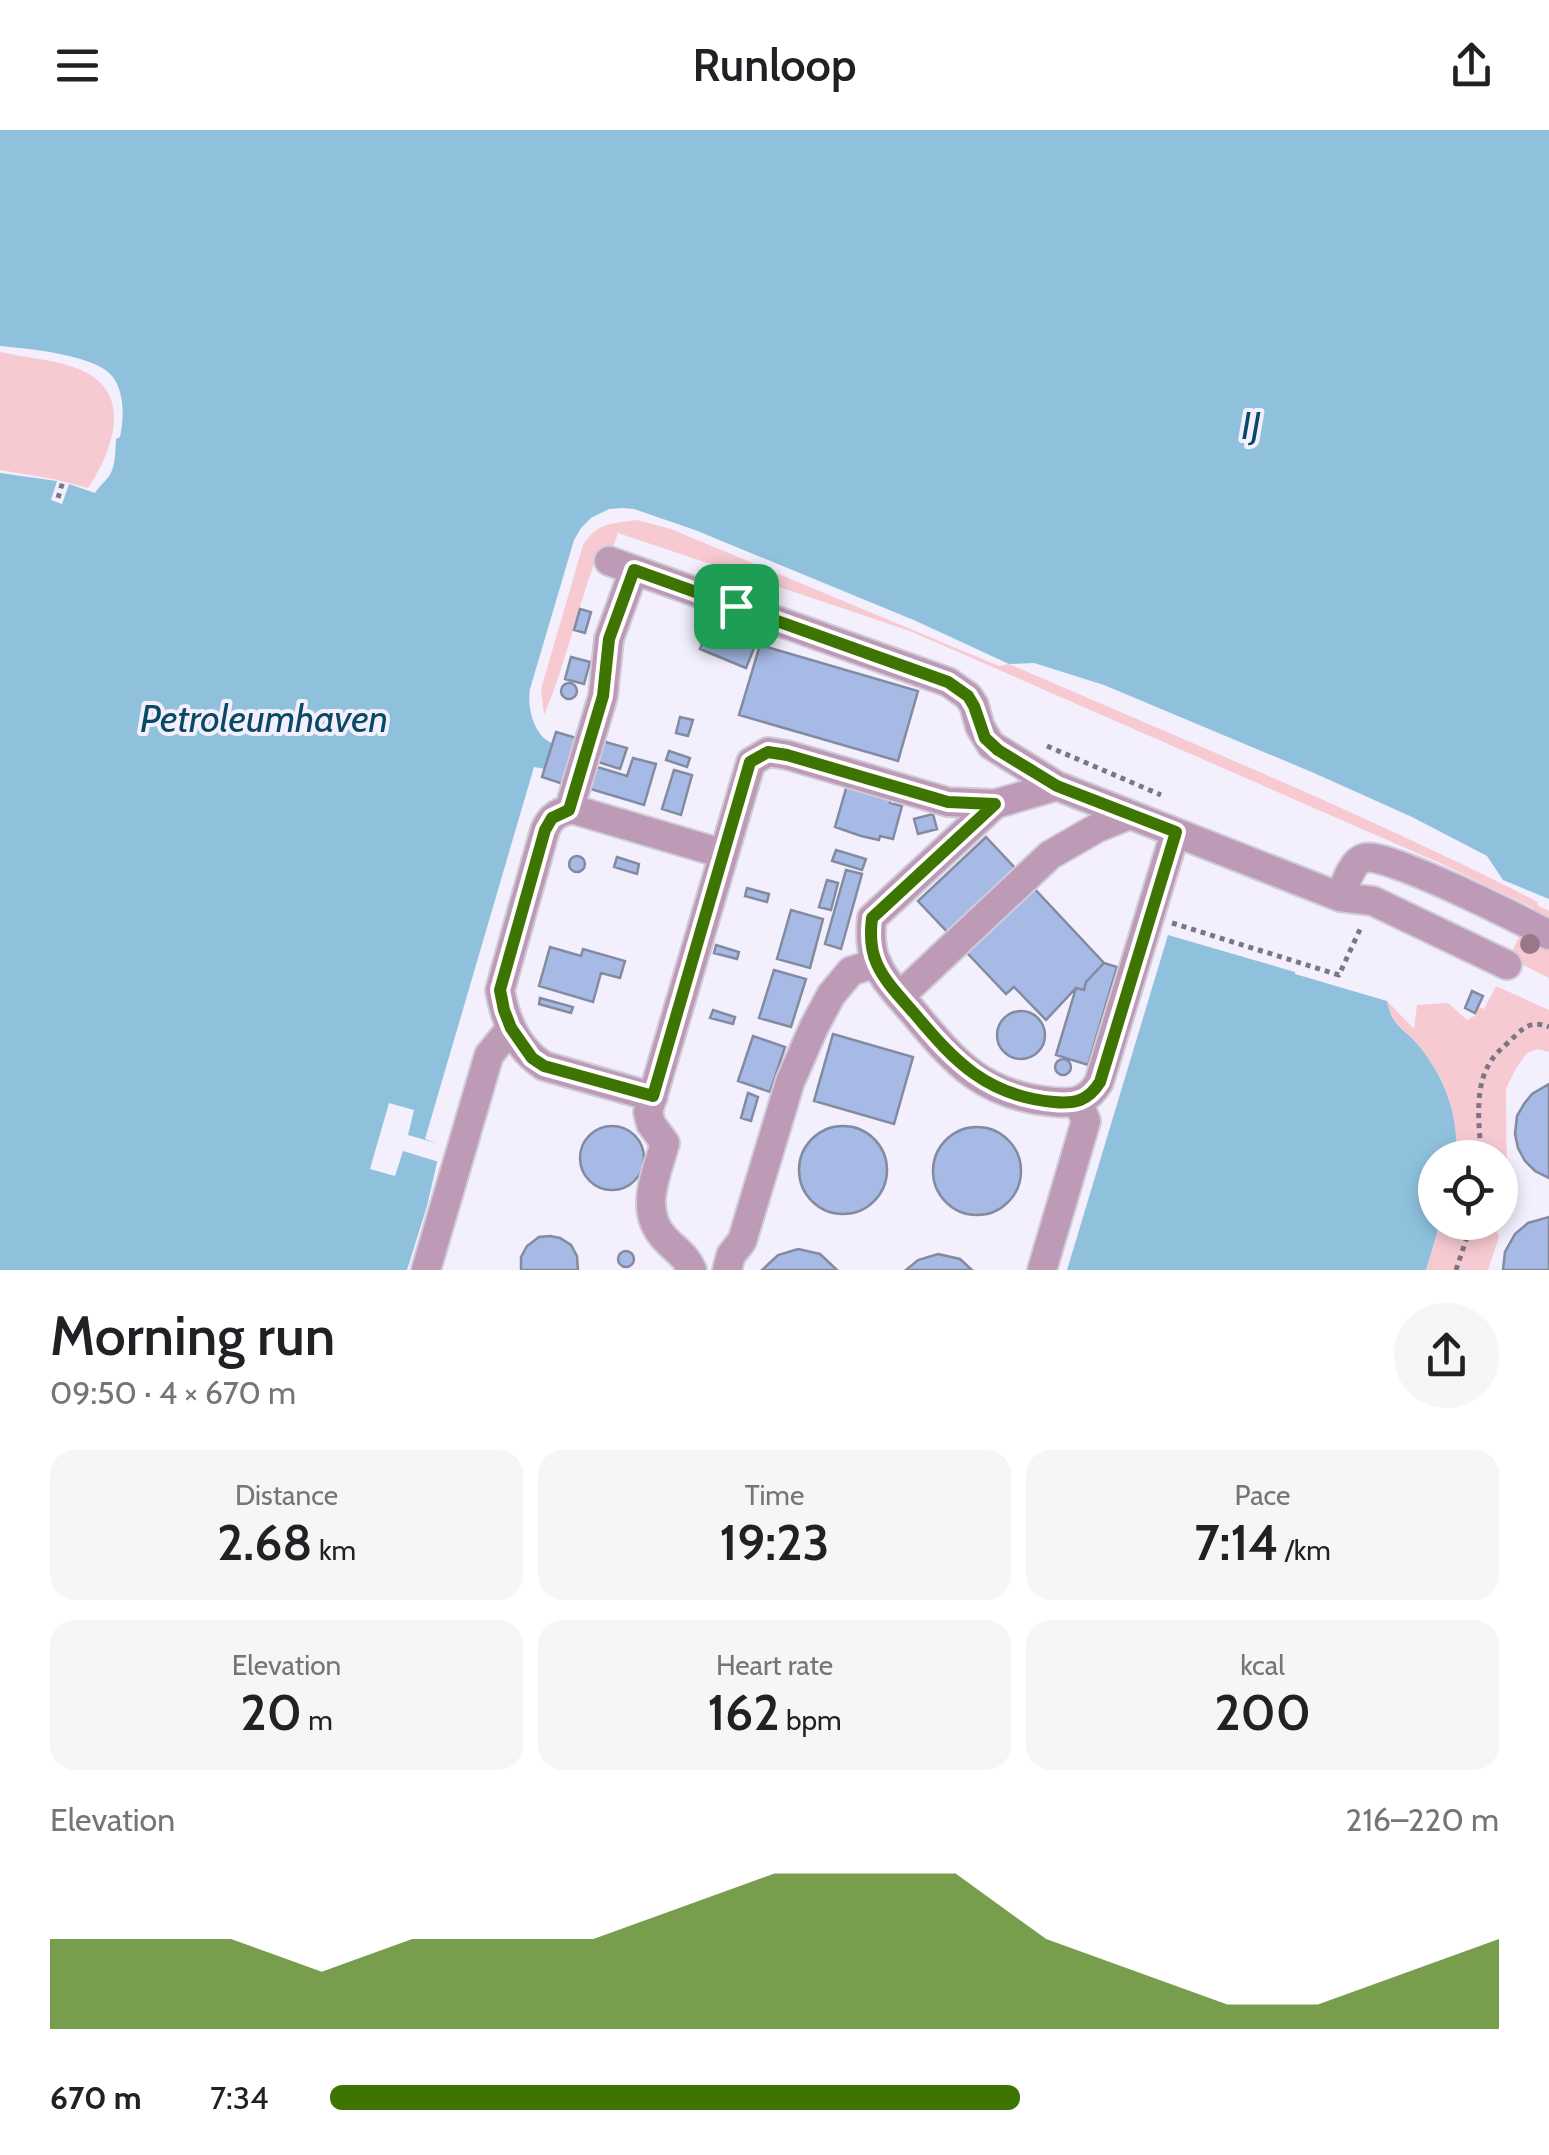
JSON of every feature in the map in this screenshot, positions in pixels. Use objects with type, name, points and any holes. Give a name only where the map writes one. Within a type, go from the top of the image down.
[{"type":"lane","points":[[569,810],[603,696],[609,639],[618,614],[621,565],[948,682],[968,696],[991,745],[1057,786],[1340,897],[1373,901],[1503,973]]},
{"type":"lane","points":[[692,1270],[686,1258],[665,1239],[652,1216],[649,1201],[666,1143],[651,1124],[648,1112],[750,762],[768,752],[787,755],[948,802],[995,804],[1057,786]]},
{"type":"lane","points":[[995,804],[872,918],[870,933],[876,964],[884,978],[946,1051],[977,1078],[1016,1096],[1038,1101],[1078,1102],[1100,1082],[1176,832]]},
{"type":"lane","points":[[653,1096],[544,1066],[532,1058],[511,1028],[500,990],[545,830],[552,818],[569,810],[724,854]]},
{"type":"lane","points":[[900,996],[1050,855],[1096,828],[1129,815]]},
{"type":"lane","points":[[1340,897],[1354,866],[1369,856],[1387,860],[1549,935]]},
{"type":"lane","points":[[727,1270],[731,1255],[742,1241],[790,1082],[814,1027],[850,970],[876,964]]},
{"type":"lane","points":[[426,1270],[489,1055],[511,1028]]},
{"type":"lane","points":[[1042,1270],[1086,1121],[1078,1102]]},
{"type":"path","points":[[58,498],[63,481]]},
{"type":"path","points":[[1480,1140],[1479,1100],[1492,1058],[1522,1029],[1533,1024],[1549,1027]]},
{"type":"path","points":[[1456,1270],[1466,1240]]},
{"type":"shaded area","points":[[0,352],[76,368],[100,382],[109,395],[114,426],[104,459],[88,488],[0,470]]},
{"type":"shaded area","points":[[638,520],[671,529],[999,666],[1009,664],[1275,779],[1538,902],[1549,911],[1549,923],[1532,914],[1534,908],[1442,864],[910,631],[618,533],[606,568],[594,564],[544,715],[541,689],[583,545],[600,528]]},
{"type":"shaded area","points":[[1522,931],[1549,947],[1549,978],[1509,958]]},
{"type":"shaded area","points":[[1496,986],[1549,1010],[1549,1052],[1538,1049],[1527,1053],[1515,1070],[1506,1089],[1506,1140],[1456,1140],[1443,1084],[1419,1046],[1396,1022],[1387,1001],[1414,1029],[1417,1005],[1448,1003],[1467,1020],[1476,1015],[1478,1007],[1484,1009]]},
{"type":"shaded area","points":[[1435,1240],[1498,1240],[1488,1270],[1426,1270]]},
{"type":"water","points":[[0,130],[1549,130],[1549,899],[1503,880],[1487,856],[1412,817],[1104,685],[1034,663],[1009,664],[916,621],[695,530],[634,509],[609,509],[591,518],[574,540],[530,689],[533,720],[552,743],[545,769],[534,767],[425,1139],[441,1145],[407,1270],[0,1270],[0,473],[57,481],[51,500],[62,504],[69,484],[95,493],[112,471],[123,414],[116,382],[91,362],[0,346]]},
{"type":"water","points":[[1168,935],[1387,1001],[1395,1022],[1419,1046],[1436,1071],[1448,1098],[1456,1140],[1418,1140],[1418,1240],[1435,1240],[1426,1270],[1067,1270]]},
{"type":"pier","points":[[389,1103],[414,1110],[408,1135],[446,1146],[442,1163],[403,1151],[395,1176],[370,1169]]},
{"type":"building","points":[[580,609],[591,612],[585,633],[574,630]]},
{"type":"building","points":[[710,625],[756,643],[746,668],[700,649]]},
{"type":"building","points":[[760,645],[918,691],[898,761],[739,715]]},
{"type":"building","points":[[571,657],[590,662],[584,684],[565,679]]},
{"type":"building","points":[[569,683],[577,691],[569,699],[561,691]]},
{"type":"building","points":[[680,717],[693,720],[688,736],[676,733]]},
{"type":"building","points":[[556,732],[580,739],[566,785],[542,777]]},
{"type":"building","points":[[602,741],[627,748],[620,769],[595,761]]},
{"type":"building","points":[[669,751],[690,758],[687,767],[666,760]]},
{"type":"building","points":[[633,758],[656,764],[644,805],[587,788],[594,766],[627,776]]},
{"type":"building","points":[[674,770],[692,775],[681,815],[662,809]]},
{"type":"building","points":[[847,785],[892,798],[890,803],[902,806],[893,839],[880,836],[879,840],[835,827]]},
{"type":"building","points":[[933,814],[937,829],[918,834],[914,819]]},
{"type":"building","points":[[986,837],[1104,963],[1086,982],[1084,990],[1076,988],[1046,1020],[1014,987],[1006,994],[918,901]]},
{"type":"building","points":[[836,850],[866,859],[862,870],[832,861]]},
{"type":"building","points":[[577,856],[585,864],[577,872],[569,864]]},
{"type":"building","points":[[617,857],[639,864],[637,874],[614,867]]},
{"type":"building","points":[[846,870],[862,874],[841,949],[825,944]]},
{"type":"building","points":[[827,880],[838,883],[831,910],[819,907]]},
{"type":"building","points":[[747,888],[769,894],[767,902],[745,896]]},
{"type":"building","points":[[791,910],[823,919],[810,968],[777,959]]},
{"type":"building","points":[[716,945],[739,952],[737,959],[714,953]]},
{"type":"building","points":[[550,947],[581,956],[583,949],[625,961],[620,978],[601,973],[593,1002],[539,986]]},
{"type":"building","points":[[1104,963],[1117,967],[1088,1065],[1056,1055],[1076,988],[1084,990],[1086,982]]},
{"type":"building","points":[[774,970],[806,979],[791,1027],[759,1018]]},
{"type":"building","points":[[1472,991],[1483,996],[1475,1013],[1465,1008]]},
{"type":"building","points":[[540,998],[573,1007],[571,1013],[539,1004]]},
{"type":"building","points":[[713,1010],[735,1017],[733,1024],[710,1018]]},
{"type":"building","points":[[1021,1011],[1038,1018],[1045,1035],[1038,1052],[1021,1059],[1004,1052],[997,1035],[1004,1018]]},
{"type":"building","points":[[833,1034],[913,1057],[894,1124],[814,1101]]},
{"type":"building","points":[[753,1036],[785,1047],[770,1092],[738,1081]]},
{"type":"building","points":[[1063,1059],[1071,1067],[1063,1075],[1055,1067]]},
{"type":"building","points":[[1549,1084],[1549,1178],[1525,1161],[1515,1134],[1517,1116],[1532,1094]]},
{"type":"building","points":[[748,1093],[758,1097],[751,1121],[741,1118]]},
{"type":"building","points":[[612,1126],[635,1135],[644,1158],[635,1181],[612,1190],[589,1181],[580,1158],[589,1135]]},
{"type":"building","points":[[843,1126],[868,1133],[880,1145],[887,1170],[880,1195],[868,1207],[843,1214],[818,1207],[806,1195],[799,1170],[806,1145],[818,1133]]},
{"type":"building","points":[[977,1127],[1008,1140],[1021,1171],[1008,1202],[977,1215],[946,1202],[933,1171],[946,1140]]},
{"type":"building","points":[[1549,1217],[1549,1270],[1503,1270],[1505,1252],[1528,1223]]},
{"type":"building","points":[[550,1236],[571,1245],[578,1270],[521,1270],[521,1257],[527,1246],[539,1237]]},
{"type":"building","points":[[798,1249],[820,1254],[837,1270],[762,1270],[778,1255]]},
{"type":"building","points":[[626,1251],[634,1259],[626,1267],[618,1259]]},
{"type":"building","points":[[938,1254],[960,1259],[972,1270],[906,1270],[918,1260]]},
{"type":"route","points":[[634,570],[736,606],[948,682],[968,696],[985,738],[998,750],[1057,786],[1176,832],[1100,1082],[1086,1098],[1069,1104],[1038,1101],[1016,1096],[977,1078],[946,1051],[876,964],[870,933],[872,918],[995,804],[948,802],[768,752],[750,762],[653,1096],[544,1066],[522,1045],[511,1028],[500,990],[545,830],[552,818],[569,810],[603,696],[609,639],[634,570]]},
{"type":"water label","name":"IJ","points":[[1251,426]]},
{"type":"water label","name":"Petroleumhaven","points":[[264,719]]}]
